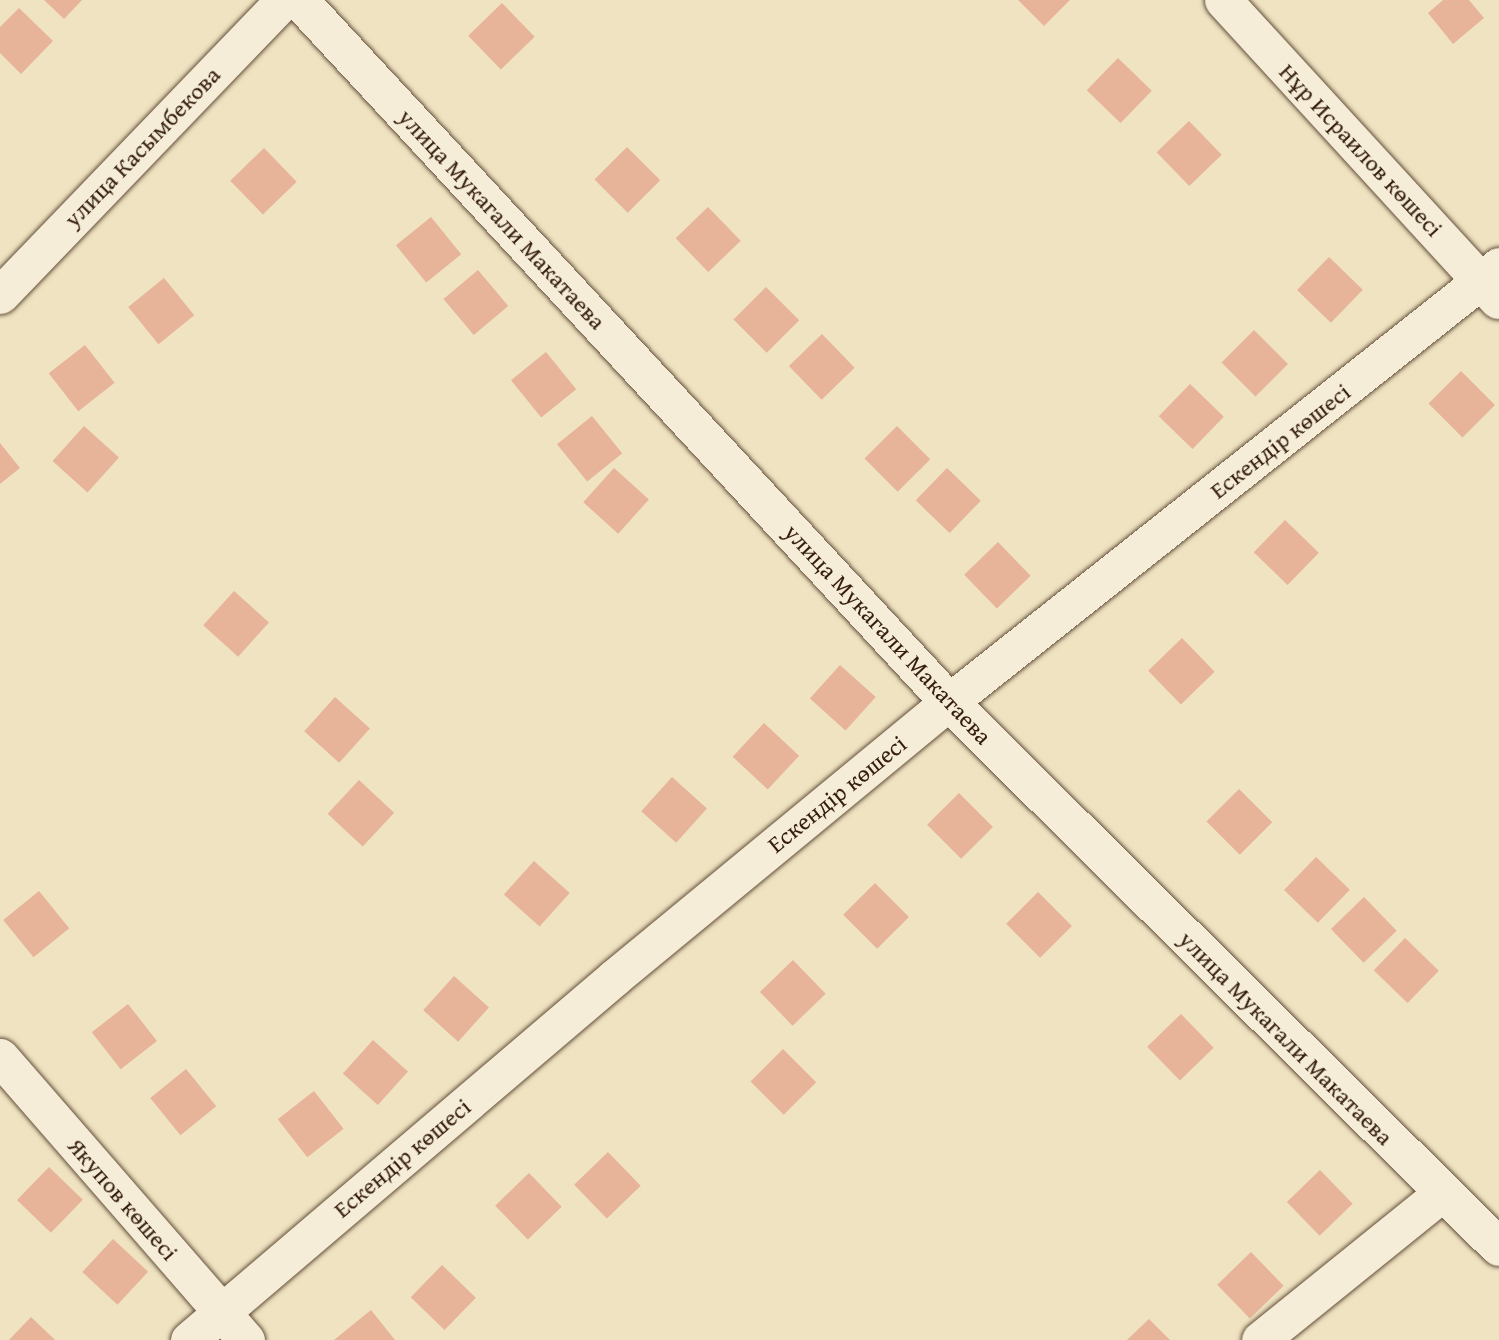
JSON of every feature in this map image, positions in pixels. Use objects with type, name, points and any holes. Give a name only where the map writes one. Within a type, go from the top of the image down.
[{"type":"street","name":"улица Касымбекова","points":[[0,295],[285,0]]},
{"type":"street","name":"улица Мукагали Макатаева","points":[[299,0],[949,702],[1499,1247]]},
{"type":"street","name":"Нұр Исраилов көшесі","points":[[1223,0],[1493,283]]},
{"type":"street","name":"Ескендір көшесі","points":[[189,1340],[615,976],[949,702],[1493,283]]},
{"type":"street","name":"Якупов көшесі","points":[[0,1057],[246,1340]]},
{"type":"street","points":[[1260,1340],[1442,1193]]},
{"type":"building","points":[[44,0],[82,0],[64,19]]},
{"type":"building","points":[[1018,0],[1070,0],[1044,26]]},
{"type":"building","points":[[1443,0],[1469,0],[1484,18],[1453,44],[1428,13]]},
{"type":"building","points":[[502,3],[535,37],[501,69],[468,36]]},
{"type":"building","points":[[19,8],[53,41],[21,74],[0,53],[0,27]]},
{"type":"building","points":[[1118,58],[1152,91],[1121,123],[1087,90]]},
{"type":"building","points":[[1189,121],[1222,155],[1189,186],[1157,152]]},
{"type":"building","points":[[627,147],[660,180],[628,213],[594,180]]},
{"type":"building","points":[[264,148],[297,182],[263,214],[230,181]]},
{"type":"building","points":[[708,207],[741,241],[708,272],[676,238]]},
{"type":"building","points":[[431,217],[461,254],[426,283],[396,245]]},
{"type":"building","points":[[1329,257],[1363,290],[1331,323],[1297,290]]},
{"type":"building","points":[[478,270],[508,306],[474,335],[444,299]]},
{"type":"building","points":[[164,278],[194,315],[158,344],[128,307]]},
{"type":"building","points":[[766,287],[799,320],[767,353],[733,320]]},
{"type":"building","points":[[1254,330],[1288,364],[1255,396],[1221,363]]},
{"type":"building","points":[[822,334],[855,368],[822,400],[789,366]]},
{"type":"building","points":[[85,345],[115,383],[78,411],[49,373]]},
{"type":"building","points":[[546,352],[576,389],[541,418],[511,380]]},
{"type":"building","points":[[1461,371],[1495,405],[1462,437],[1428,404]]},
{"type":"building","points":[[1190,384],[1224,417],[1193,449],[1159,416]]},
{"type":"building","points":[[592,416],[622,453],[587,482],[557,444]]},
{"type":"building","points":[[84,426],[119,457],[87,492],[53,461]]},
{"type":"building","points":[[897,426],[930,459],[898,492],[864,459]]},
{"type":"building","points":[[0,443],[20,468],[0,484]]},
{"type":"building","points":[[614,468],[649,499],[618,534],[583,502]]},
{"type":"building","points":[[947,468],[981,501],[950,533],[916,500]]},
{"type":"building","points":[[1285,520],[1319,553],[1288,585],[1254,552]]},
{"type":"building","points":[[998,542],[1031,576],[997,608],[964,575]]},
{"type":"building","points":[[234,591],[269,622],[238,657],[203,625]]},
{"type":"building","points":[[1182,638],[1215,672],[1181,704],[1148,671]]},
{"type":"building","points":[[840,665],[876,697],[846,731],[810,698]]},
{"type":"building","points":[[335,697],[370,728],[339,763],[304,731]]},
{"type":"building","points":[[764,723],[799,756],[768,789],[733,757]]},
{"type":"building","points":[[672,777],[707,808],[676,843],[641,811]]},
{"type":"building","points":[[359,780],[394,813],[363,846],[328,814]]},
{"type":"building","points":[[1239,789],[1272,822],[1240,855],[1206,822]]},
{"type":"building","points":[[959,793],[993,827],[961,859],[927,825]]},
{"type":"building","points":[[1316,857],[1350,890],[1318,923],[1284,890]]},
{"type":"building","points":[[534,861],[570,893],[540,927],[504,894]]},
{"type":"building","points":[[875,883],[909,917],[877,949],[843,915]]},
{"type":"building","points":[[39,891],[69,928],[33,957],[3,920]]},
{"type":"building","points":[[1038,892],[1072,926],[1040,958],[1006,924]]},
{"type":"building","points":[[1364,897],[1397,931],[1364,963],[1331,929]]},
{"type":"building","points":[[1405,938],[1439,971],[1408,1003],[1374,970]]},
{"type":"building","points":[[793,960],[826,994],[793,1026],[760,992]]},
{"type":"building","points":[[454,976],[489,1007],[458,1042],[423,1010]]},
{"type":"building","points":[[128,1004],[157,1041],[121,1069],[92,1032]]},
{"type":"building","points":[[1181,1014],[1214,1048],[1180,1080],[1147,1047]]},
{"type":"building","points":[[373,1040],[408,1071],[378,1105],[343,1073]]},
{"type":"building","points":[[783,1049],[816,1082],[784,1115],[750,1082]]},
{"type":"building","points":[[186,1069],[216,1106],[180,1135],[150,1098]]},
{"type":"building","points":[[314,1091],[344,1129],[307,1157],[278,1119]]},
{"type":"building","points":[[608,1152],[641,1186],[607,1218],[574,1185]]},
{"type":"building","points":[[49,1167],[83,1200],[51,1233],[17,1200]]},
{"type":"building","points":[[1320,1170],[1353,1204],[1320,1236],[1287,1202]]},
{"type":"building","points":[[529,1173],[562,1207],[528,1239],[495,1206]]},
{"type":"building","points":[[113,1239],[148,1272],[117,1305],[82,1272]]},
{"type":"building","points":[[1251,1252],[1284,1286],[1250,1318],[1217,1285]]},
{"type":"building","points":[[442,1265],[476,1298],[445,1330],[411,1297]]},
{"type":"building","points":[[371,1310],[395,1340],[334,1340]]},
{"type":"building","points":[[31,1317],[55,1340],[9,1340]]},
{"type":"building","points":[[1149,1319],[1170,1340],[1127,1340]]}]
